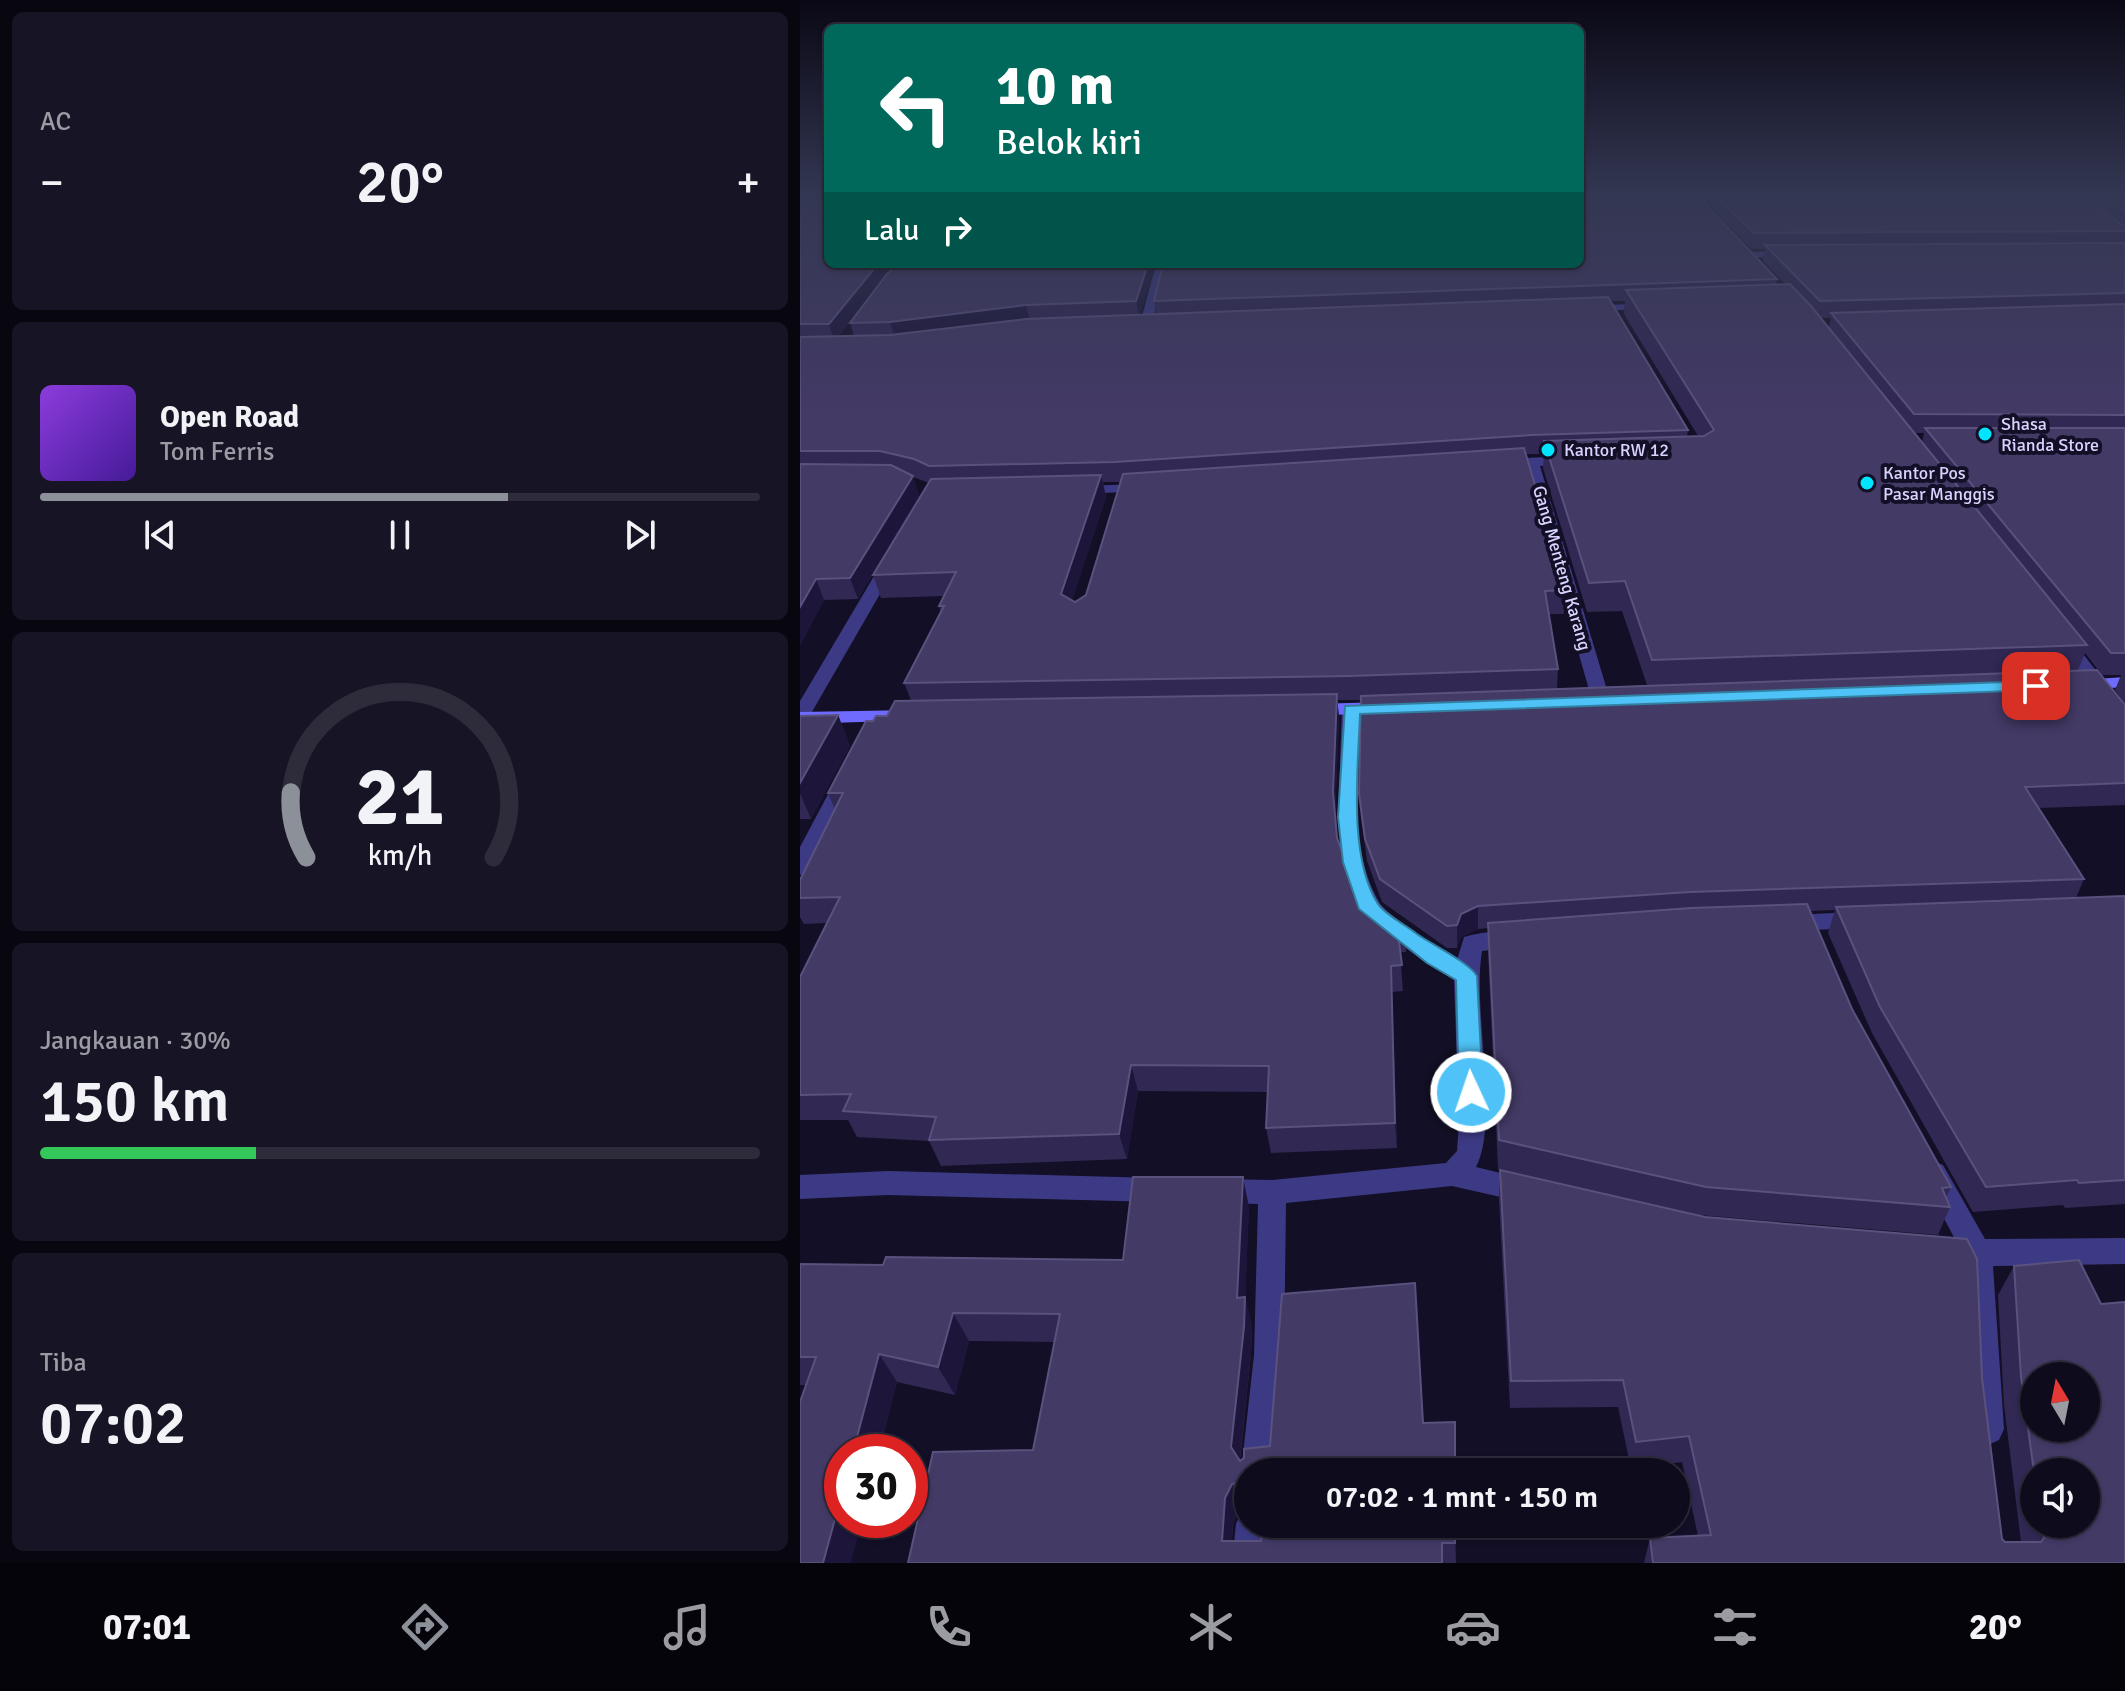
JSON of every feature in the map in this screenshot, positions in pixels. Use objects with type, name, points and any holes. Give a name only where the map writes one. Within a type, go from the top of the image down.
[{"type":"street","points":[[1146,324],[1160,268]]},
{"type":"street","points":[[1580,309],[1659,306]]},
{"type":"street","points":[[1611,307],[1620,322]]},
{"type":"street","points":[[1131,324],[1161,323]]},
{"type":"street","points":[[1531,461],[1592,459]]},
{"type":"street","name":"Gang Menteng Karang","points":[[1487,464],[1531,461],[1601,700]]},
{"type":"street","points":[[1056,491],[1117,496],[1166,486]]},
{"type":"street","points":[[800,717],[900,546]]},
{"type":"street","points":[[2050,623],[2125,721]]},
{"type":"street","points":[[2068,685],[2125,682]]},
{"type":"street","points":[[1290,711],[1398,708]]},
{"type":"street","points":[[1351,709],[1348,817],[1353,862],[1370,909],[1434,957],[1466,976]]},
{"type":"street","points":[[865,743],[879,715]]},
{"type":"street","points":[[800,717],[941,716]]},
{"type":"street","points":[[800,867],[851,770]]},
{"type":"street","points":[[1764,923],[1883,920]]},
{"type":"street","points":[[1810,922],[1822,951]]},
{"type":"street","points":[[1452,1174],[1463,1165],[1470,1152],[1466,976],[1472,943],[1538,938]]},
{"type":"street","points":[[1918,1145],[1978,1254],[1985,1405],[1991,1452]]},
{"type":"street","points":[[800,1187],[888,1183],[1272,1192],[1452,1174],[1560,1199]]},
{"type":"street","points":[[1258,1458],[1269,1355],[1272,1192]]},
{"type":"street","points":[[1932,1250],[1978,1254],[2125,1251]]},
{"type":"street","points":[[1249,1563],[1252,1538]]},
{"type":"building","points":[[800,268],[875,268],[829,324],[800,324]]},
{"type":"building","points":[[894,268],[1147,268],[1136,301],[1026,305],[890,322],[850,323]]},
{"type":"building","points":[[1162,268],[1766,268],[1777,279],[1154,301]]},
{"type":"building","points":[[1788,268],[2125,268],[2125,293],[1820,301]]},
{"type":"building","points":[[1790,284],[2087,645],[1652,660],[1625,581],[1589,583],[1544,441],[1704,436],[1714,430],[1626,290]]},
{"type":"building","points":[[1608,297],[1688,430],[1532,435],[1115,462],[929,466],[880,451],[800,451],[800,337],[890,335],[1026,319]]},
{"type":"building","points":[[2125,304],[2125,415],[1914,414],[1831,313]]},
{"type":"building","points":[[1925,428],[2125,428],[2125,653],[2111,653]]},
{"type":"building","points":[[1524,448],[1566,590],[1545,591],[1558,669],[1349,676],[904,683],[944,606],[939,606],[956,572],[873,575],[931,479],[1101,475],[1061,594],[1075,602],[1086,595],[1123,474]]},
{"type":"building","points":[[800,464],[891,465],[913,476],[850,578],[816,579],[800,607]]},
{"type":"building","points":[[2097,670],[2125,705],[2125,783],[2025,787],[2084,879],[1690,892],[1478,906],[1461,914],[1457,925],[1447,926],[1380,879],[1365,839],[1359,794],[1361,696]]},
{"type":"building","points":[[1337,694],[1333,792],[1337,838],[1357,891],[1405,926],[1397,926],[1402,965],[1391,966],[1395,1123],[1266,1128],[1269,1066],[1131,1065],[1119,1134],[929,1140],[936,1117],[843,1111],[851,1094],[800,1095],[800,977],[840,897],[800,898],[800,880],[843,793],[828,793],[866,721],[873,721],[876,716],[887,716],[895,701]]},
{"type":"building","points":[[838,715],[800,783],[800,716]]},
{"type":"building","points":[[2125,896],[2125,1180],[2079,1183],[2077,1180],[1986,1187],[1880,1007],[1836,907]]},
{"type":"building","points":[[1807,904],[1852,1009],[1951,1187],[1942,1188],[1950,1207],[1706,1187],[1499,1140],[1488,923],[1691,908]]},
{"type":"building","points":[[1500,1170],[1705,1217],[1967,1239],[1977,1259],[1982,1378],[2002,1539],[2005,1542],[2041,1542],[2044,1538],[2100,1538],[2100,1458],[2032,1458],[2030,1442],[2100,1442],[2100,1362],[2020,1362],[2014,1266],[2079,1260],[2101,1304],[2125,1302],[2125,1563],[1653,1563],[1650,1538],[1711,1535],[1689,1436],[1636,1442],[1623,1380],[1511,1381]]},
{"type":"building","points":[[1133,1177],[1243,1177],[1237,1298],[1245,1297],[1244,1327],[1231,1447],[1238,1458],[1234,1458],[1234,1483],[1225,1498],[1222,1541],[1261,1541],[1261,1538],[1455,1538],[1455,1543],[1442,1543],[1442,1563],[908,1563],[914,1538],[928,1538],[928,1474],[933,1452],[1033,1450],[1060,1314],[953,1313],[938,1367],[879,1354],[858,1434],[824,1434],[824,1538],[830,1538],[823,1563],[800,1563],[800,1402],[816,1357],[800,1357],[800,1264],[883,1265],[886,1257],[1123,1260]]},
{"type":"building","points":[[1415,1283],[1423,1423],[1455,1422],[1455,1458],[1244,1458],[1244,1449],[1270,1446],[1282,1294]]},
{"type":"place","name":"Shasa Rianda Store","points":[[1985,434]]},
{"type":"place","name":"Kantor RW 12","points":[[1548,450]]},
{"type":"place","name":"Kantor Pos Pasar Manggis","points":[[1867,483]]},
{"type":"route","points":[[1471,1092],[1466,976],[1434,957],[1370,909],[1353,862],[1348,817],[1351,709],[2036,686]]}]
